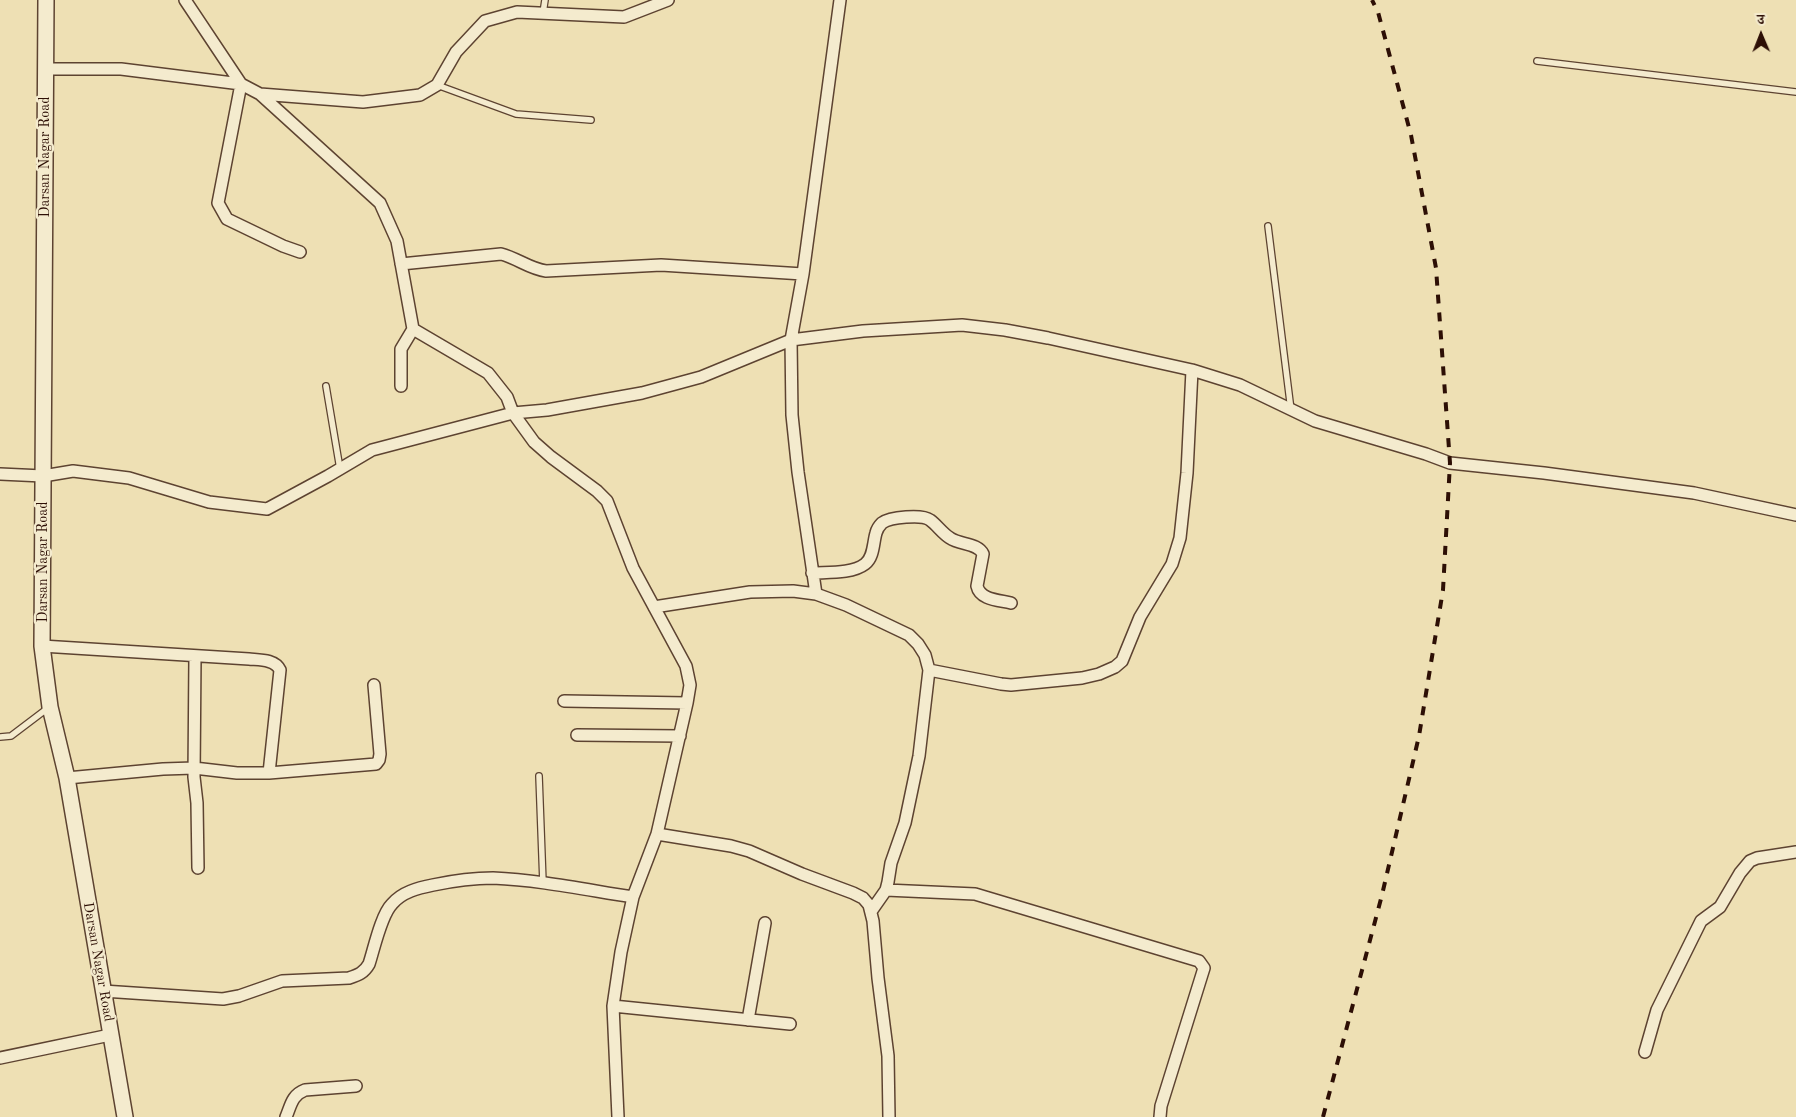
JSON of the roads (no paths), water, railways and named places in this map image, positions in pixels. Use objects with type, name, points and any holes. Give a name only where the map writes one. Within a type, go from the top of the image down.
[{"type":"street","name":"Darsan Nagar Road","points":[[46,0],[42,646],[50,707],[67,778],[125,1117]]},
{"type":"street","points":[[185,0],[241,84],[218,203],[227,219],[283,246],[300,252]]},
{"type":"street","points":[[260,94],[363,102],[420,94],[437,86],[456,52],[485,21],[517,12],[624,17],[668,0]]},
{"type":"street","points":[[816,594],[798,472],[792,415],[790,340],[803,274],[840,0]]},
{"type":"street","points":[[46,69],[121,69],[241,84],[260,94],[380,204],[396,241],[413,329],[401,349],[402,386]]},
{"type":"street","points":[[401,264],[501,254],[514,257],[534,269],[546,271],[661,265],[803,274]]},
{"type":"street","points":[[0,474],[44,476],[73,472],[129,478],[210,502],[267,509],[372,450],[513,414],[547,410],[642,393],[701,378],[790,340],[863,331],[962,324],[1048,338],[1192,370],[1240,385],[1315,421],[1450,463],[1694,492],[1796,515]]},
{"type":"street","points":[[413,329],[488,373],[507,397],[513,414],[534,442],[597,491],[606,502],[633,568],[686,666],[690,685],[680,736],[657,834],[633,897],[621,952],[613,1006],[618,1117]]},
{"type":"street","points":[[929,670],[1011,685],[1082,678],[1115,667],[1122,661],[1140,616],[1172,564],[1180,538],[1187,472],[1192,370]]},
{"type":"street","points":[[812,573],[855,570],[863,566],[872,554],[877,530],[881,524],[904,517],[922,517],[929,519],[954,541],[978,547],[983,554],[978,591],[985,597],[1011,603]]},
{"type":"street","points":[[654,607],[750,592],[779,591],[816,594],[846,605],[909,636],[918,644],[925,655],[929,670],[919,756],[905,823],[891,863],[886,890],[872,910]]},
{"type":"street","points":[[42,646],[272,662],[280,670],[269,774]]},
{"type":"street","points":[[195,656],[194,768],[198,868]]},
{"type":"street","points":[[67,778],[194,768],[237,773],[269,774],[376,764],[380,754],[374,685]]},
{"type":"street","points":[[564,701],[687,703]]},
{"type":"street","points":[[577,735],[680,736]]},
{"type":"street","points":[[657,834],[731,846],[766,857],[802,874],[863,898],[872,910],[888,1056],[889,1117]]},
{"type":"street","points":[[1644,1052],[1657,1010],[1701,921],[1720,907],[1740,873],[1750,861],[1757,858],[1796,852]]},
{"type":"street","points":[[103,991],[223,999],[239,996],[282,981],[349,978],[364,971],[369,964],[386,912],[400,896],[419,888],[456,881],[492,878],[633,897]]},
{"type":"street","points":[[886,890],[974,894],[1199,961],[1204,968],[1161,1106],[1160,1117]]},
{"type":"street","points":[[748,1020],[765,923]]},
{"type":"street","points":[[613,1006],[790,1024]]},
{"type":"street","points":[[0,1058],[110,1035]]},
{"type":"street","points":[[286,1117],[293,1098],[297,1093],[304,1090],[356,1086]]},
{"type":"lane","points":[[543,13],[545,0]]},
{"type":"lane","points":[[1537,61],[1796,92]]},
{"type":"lane","points":[[437,86],[516,114],[591,120]]},
{"type":"lane","points":[[1268,226],[1291,411]]},
{"type":"lane","points":[[326,386],[340,469]]},
{"type":"lane","points":[[0,737],[11,736],[50,707]]},
{"type":"lane","points":[[539,776],[544,884]]},
{"type":"railway","points":[[1323,1117],[1382,895],[1419,736],[1443,590],[1450,463],[1436,268],[1411,135],[1378,12],[1372,0]]}]
